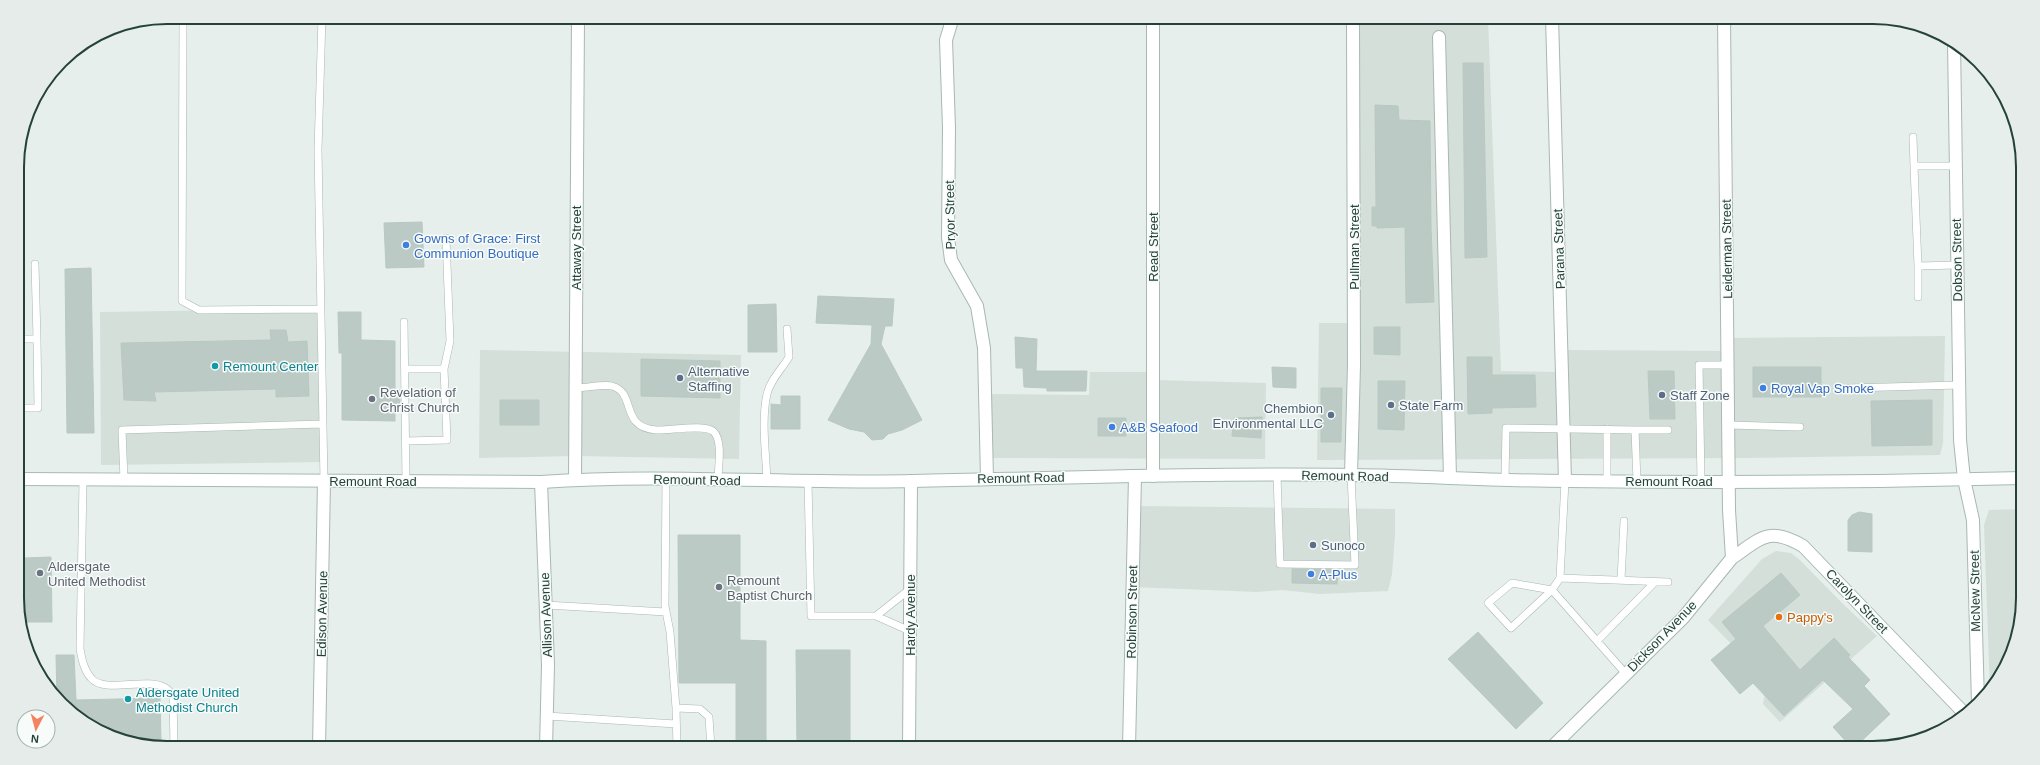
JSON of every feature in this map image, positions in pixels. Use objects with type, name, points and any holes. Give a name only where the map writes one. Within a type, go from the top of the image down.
[{"type":"street","name":"Attaway Street","points":[[575,480],[578,24]]},
{"type":"street","name":"Pryor Street","points":[[951,24],[946,40],[949,128],[948,237],[951,260],[978,306],[983,341],[987,479]]},
{"type":"street","name":"Read Street","points":[[1153,24],[1153,476]]},
{"type":"street","name":"Pullman Street","points":[[1351,475],[1354,365],[1354,24]]},
{"type":"street","name":"Parana Street","points":[[1552,24],[1565,481]]},
{"type":"street","name":"Leiderman Street","points":[[1724,24],[1730,482]]},
{"type":"street","points":[[1439,36],[1450,478]]},
{"type":"street","name":"Dobson Street","points":[[1954,50],[1956,265],[1960,440],[1964,479]]},
{"type":"street","name":"Remount Road","points":[[24,480],[541,482],[666,479],[911,481],[1135,476],[1277,475],[1351,475],[1565,481],[1701,482],[1878,482],[2016,478]]},
{"type":"street","name":"Robinson Street","points":[[1129,741],[1135,476]]},
{"type":"street","name":"McNew Street","points":[[1964,479],[1974,520],[1978,695]]},
{"type":"street","name":"Edison Avenue","points":[[319,741],[324,481]]},
{"type":"street","name":"Hardy Avenue","points":[[909,741],[911,481]]},
{"type":"street","name":"Allison Avenue","points":[[541,482],[548,665],[546,741]]},
{"type":"street","points":[[1730,482],[1732,558]]},
{"type":"street","name":"Carolyn Street","points":[[1732,558],[1763,537],[1776,534],[1790,538],[1803,546],[1961,710]]},
{"type":"street","name":"Dickson Avenue","points":[[1560,741],[1683,618],[1732,558]]},
{"type":"lane","points":[[183,24],[182,301],[199,310],[320,309]]},
{"type":"lane","points":[[322,24],[318,150],[324,481]]},
{"type":"lane","points":[[1914,137],[1918,297]]},
{"type":"lane","points":[[1914,166],[1956,166]]},
{"type":"lane","points":[[405,441],[447,440],[444,369],[450,341],[446,238]]},
{"type":"lane","points":[[24,408],[38,408],[35,264]]},
{"type":"lane","points":[[1918,266],[1956,265]]},
{"type":"lane","points":[[404,322],[406,481]]},
{"type":"lane","points":[[767,481],[765,413],[767,393],[774,378],[789,357],[787,329]]},
{"type":"lane","points":[[24,340],[37,339]]},
{"type":"lane","points":[[1701,482],[1699,365],[1728,366]]},
{"type":"lane","points":[[405,369],[444,369]]},
{"type":"lane","points":[[1850,388],[1959,385]]},
{"type":"lane","points":[[575,388],[612,386],[622,392],[635,422],[643,427],[656,430],[706,428],[714,432],[719,444],[718,480]]},
{"type":"lane","points":[[124,480],[122,430],[322,424]]},
{"type":"lane","points":[[1729,425],[1800,427]]},
{"type":"lane","points":[[1506,480],[1506,428],[1668,430]]},
{"type":"lane","points":[[1607,429],[1607,481]]},
{"type":"lane","points":[[1635,430],[1636,481]]},
{"type":"lane","points":[[1277,475],[1280,564],[1355,565],[1351,475]]},
{"type":"lane","points":[[666,479],[666,612],[676,708],[677,741]]},
{"type":"lane","points":[[83,480],[80,649],[84,667],[92,679],[101,684],[147,684],[164,687],[173,696],[174,741]]},
{"type":"lane","points":[[808,481],[811,616],[876,616],[910,631]]},
{"type":"lane","points":[[1565,481],[1560,578],[1552,590],[1511,628],[1488,603],[1512,584],[1552,590],[1626,674]]},
{"type":"lane","points":[[1621,580],[1624,521]]},
{"type":"lane","points":[[1560,578],[1668,582]]},
{"type":"lane","points":[[1597,641],[1655,582]]},
{"type":"lane","points":[[876,616],[910,589]]},
{"type":"lane","points":[[546,605],[666,612]]},
{"type":"lane","points":[[676,708],[700,709],[709,717],[711,741]]},
{"type":"lane","points":[[547,716],[676,724]]},
{"type":"shaded area","points":[[1353,24],[1488,24],[1501,371],[1562,372],[1562,350],[1728,351],[1728,338],[1945,336],[1943,443],[1940,455],[1744,458],[1317,460],[1319,323],[1352,323]]},
{"type":"shaded area","points":[[320,309],[323,462],[101,465],[100,312]]},
{"type":"shaded area","points":[[480,350],[741,355],[739,459],[575,456],[479,458]]},
{"type":"shaded area","points":[[1090,372],[1153,372],[1154,380],[1266,383],[1265,459],[986,458],[985,394],[1089,395]]},
{"type":"shaded area","points":[[1135,506],[1395,509],[1392,574],[1388,591],[1320,594],[1282,590],[1257,592],[1133,587]]},
{"type":"shaded area","points":[[2016,509],[2015,616],[2011,635],[2005,652],[1990,680],[1984,525],[1989,510]]},
{"type":"shaded area","points":[[1776,551],[1791,553],[1800,560],[1877,636],[1780,722],[1763,704],[1767,681],[1708,620],[1762,559]]},
{"type":"building","points":[[1463,63],[1483,63],[1487,257],[1465,258]]},
{"type":"building","points":[[1375,105],[1398,106],[1399,120],[1430,121],[1431,228],[1434,302],[1406,303],[1405,227],[1377,228],[1377,226],[1372,226],[1372,207],[1376,207]]},
{"type":"building","points":[[422,222],[424,267],[386,268],[384,223]]},
{"type":"building","points":[[91,268],[94,433],[67,433],[65,269]]},
{"type":"building","points":[[818,296],[894,299],[892,326],[885,326],[881,344],[922,420],[902,430],[888,434],[883,439],[872,440],[864,432],[849,429],[828,420],[871,344],[872,325],[816,323]]},
{"type":"building","points":[[776,304],[777,352],[748,352],[748,305]]},
{"type":"building","name":"Revelation of Christ Church","points":[[338,312],[361,312],[361,340],[395,341],[395,390],[400,390],[400,408],[395,408],[395,421],[342,420],[342,353],[339,353]]},
{"type":"building","points":[[1374,327],[1400,327],[1400,355],[1374,354]]},
{"type":"building","name":"Remount Center","points":[[270,330],[286,330],[288,342],[307,341],[309,396],[276,397],[276,389],[154,392],[156,401],[124,400],[121,343],[271,340]]},
{"type":"building","points":[[1015,337],[1037,339],[1036,371],[1087,371],[1086,391],[1047,391],[1047,388],[1024,387],[1023,368],[1016,368]]},
{"type":"building","points":[[1467,357],[1492,357],[1492,375],[1535,375],[1536,407],[1492,408],[1492,413],[1468,414]]},
{"type":"building","name":"Alternative Staffing","points":[[641,359],[720,361],[720,398],[641,396]]},
{"type":"building","points":[[1272,367],[1296,368],[1296,388],[1273,387]]},
{"type":"building","points":[[1753,367],[1821,367],[1821,397],[1753,397]]},
{"type":"building","name":"Staff Zone","points":[[1648,371],[1674,371],[1675,419],[1650,419]]},
{"type":"building","name":"State Farm","points":[[1378,381],[1405,381],[1404,430],[1378,429]]},
{"type":"building","name":"Chembion Environmental LLC","points":[[1321,388],[1342,388],[1341,442],[1321,442]]},
{"type":"building","points":[[781,396],[800,396],[800,429],[771,429],[771,404],[781,405]]},
{"type":"building","points":[[500,400],[539,400],[539,425],[500,425]]},
{"type":"building","points":[[1932,400],[1932,445],[1872,446],[1871,401]]},
{"type":"building","points":[[1262,417],[1261,438],[1232,436],[1234,418]]},
{"type":"building","name":"A&B Seafood","points":[[1098,418],[1126,418],[1126,436],[1098,436]]},
{"type":"building","points":[[1859,512],[1872,514],[1872,552],[1848,551],[1848,520],[1852,515]]},
{"type":"building","name":"Remount Baptist Church","points":[[678,535],[740,535],[740,640],[766,641],[766,741],[736,741],[736,683],[679,683]]},
{"type":"building","points":[[51,557],[52,622],[26,622],[24,607],[24,558]]},
{"type":"building","points":[[1292,569],[1338,570],[1337,584],[1292,583]]},
{"type":"building","points":[[1781,573],[1800,595],[1763,626],[1800,670],[1834,638],[1850,655],[1848,657],[1870,680],[1864,686],[1890,714],[1861,741],[1846,741],[1833,727],[1853,709],[1823,680],[1784,716],[1753,683],[1740,694],[1711,660],[1736,639],[1722,622]]},
{"type":"building","points":[[1478,632],[1543,703],[1516,729],[1448,659]]},
{"type":"building","points":[[796,650],[850,650],[850,741],[797,741]]},
{"type":"building","name":"Aldersgate United Methodist Church","points":[[56,655],[74,655],[76,700],[160,698],[161,741],[130,736],[96,722],[66,699],[57,688]]},
{"type":"place","name":"Gowns of Grace: First Communion Boutique","points":[[406,245]]},
{"type":"place","name":"Remount Center","points":[[215,366]]},
{"type":"place","name":"Alternative Staffing","points":[[680,378]]},
{"type":"place","name":"Royal Vap Smoke","points":[[1763,388]]},
{"type":"place","name":"Staff Zone","points":[[1662,395]]},
{"type":"place","name":"Revelation of Christ Church","points":[[372,399]]},
{"type":"place","name":"State Farm","points":[[1391,405]]},
{"type":"place","name":"Chembion Environmental LLC","points":[[1331,415]]},
{"type":"place","name":"A&B Seafood","points":[[1112,427]]},
{"type":"place","name":"Sunoco","points":[[1313,545]]},
{"type":"place","name":"Aldersgate United Methodist","points":[[40,573]]},
{"type":"place","name":"A-Plus","points":[[1311,574]]},
{"type":"place","name":"Remount Baptist Church","points":[[719,587]]},
{"type":"place","name":"Pappy's","points":[[1779,617]]},
{"type":"place","name":"Aldersgate United Methodist Church","points":[[128,699]]}]
